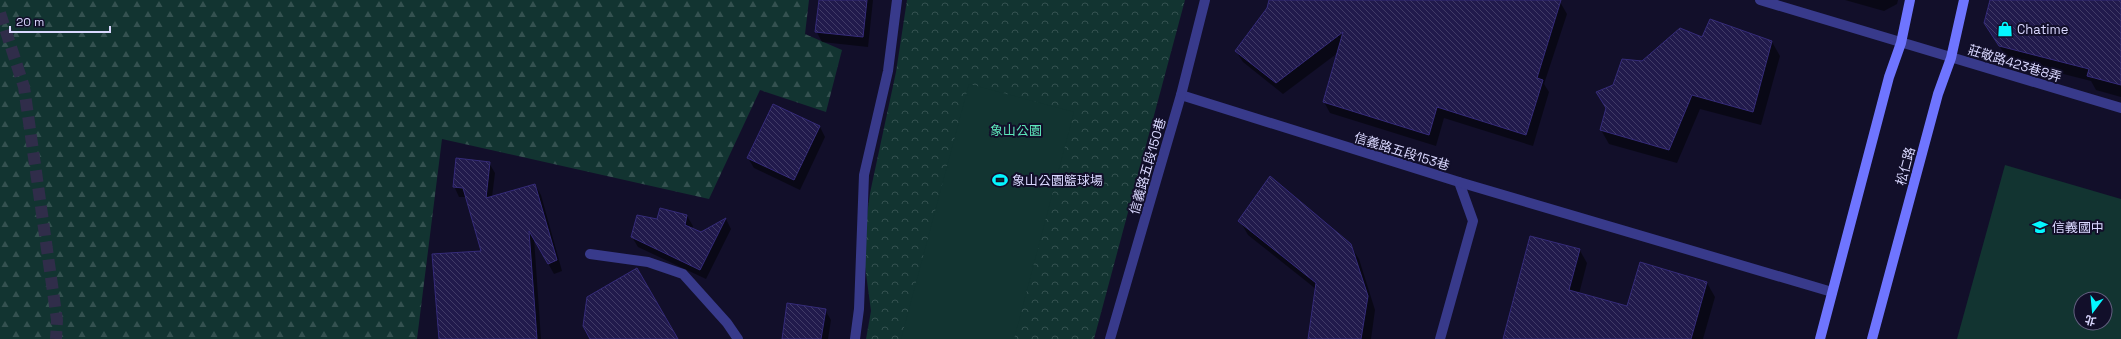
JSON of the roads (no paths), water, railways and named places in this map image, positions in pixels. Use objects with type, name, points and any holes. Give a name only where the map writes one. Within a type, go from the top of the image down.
[{"type":"street","points":[[855,339],[859,309],[864,175],[888,71],[897,0]]},
{"type":"street","name":"信義路五段150巷","points":[[1110,339],[1181,95],[1205,0]]},
{"type":"street","name":"莊敬路423巷8弄","points":[[1760,0],[2121,108]]},
{"type":"street","points":[[1820,339],[1889,77],[1901,43],[1910,0]]},
{"type":"street","name":"松仁路","points":[[1872,339],[1938,94],[1951,58],[1964,0]]},
{"type":"street","name":"信義路五段153巷","points":[[1181,95],[1459,182],[1473,221],[1440,339]]},
{"type":"street","points":[[1459,182],[1832,292]]},
{"type":"street","points":[[590,254],[648,262],[683,274],[727,323],[738,339]]},
{"type":"tunnel","points":[[0,13],[24,87],[57,320],[56,339]]},
{"type":"place","name":"Chatime","points":[[2005,29]]},
{"type":"place","name":"象山公園籃球場","points":[[1000,180]]},
{"type":"place","name":"信義國中","points":[[2040,227]]},
{"type":"park label","name":"象山公園","points":[[1016,130]]}]
